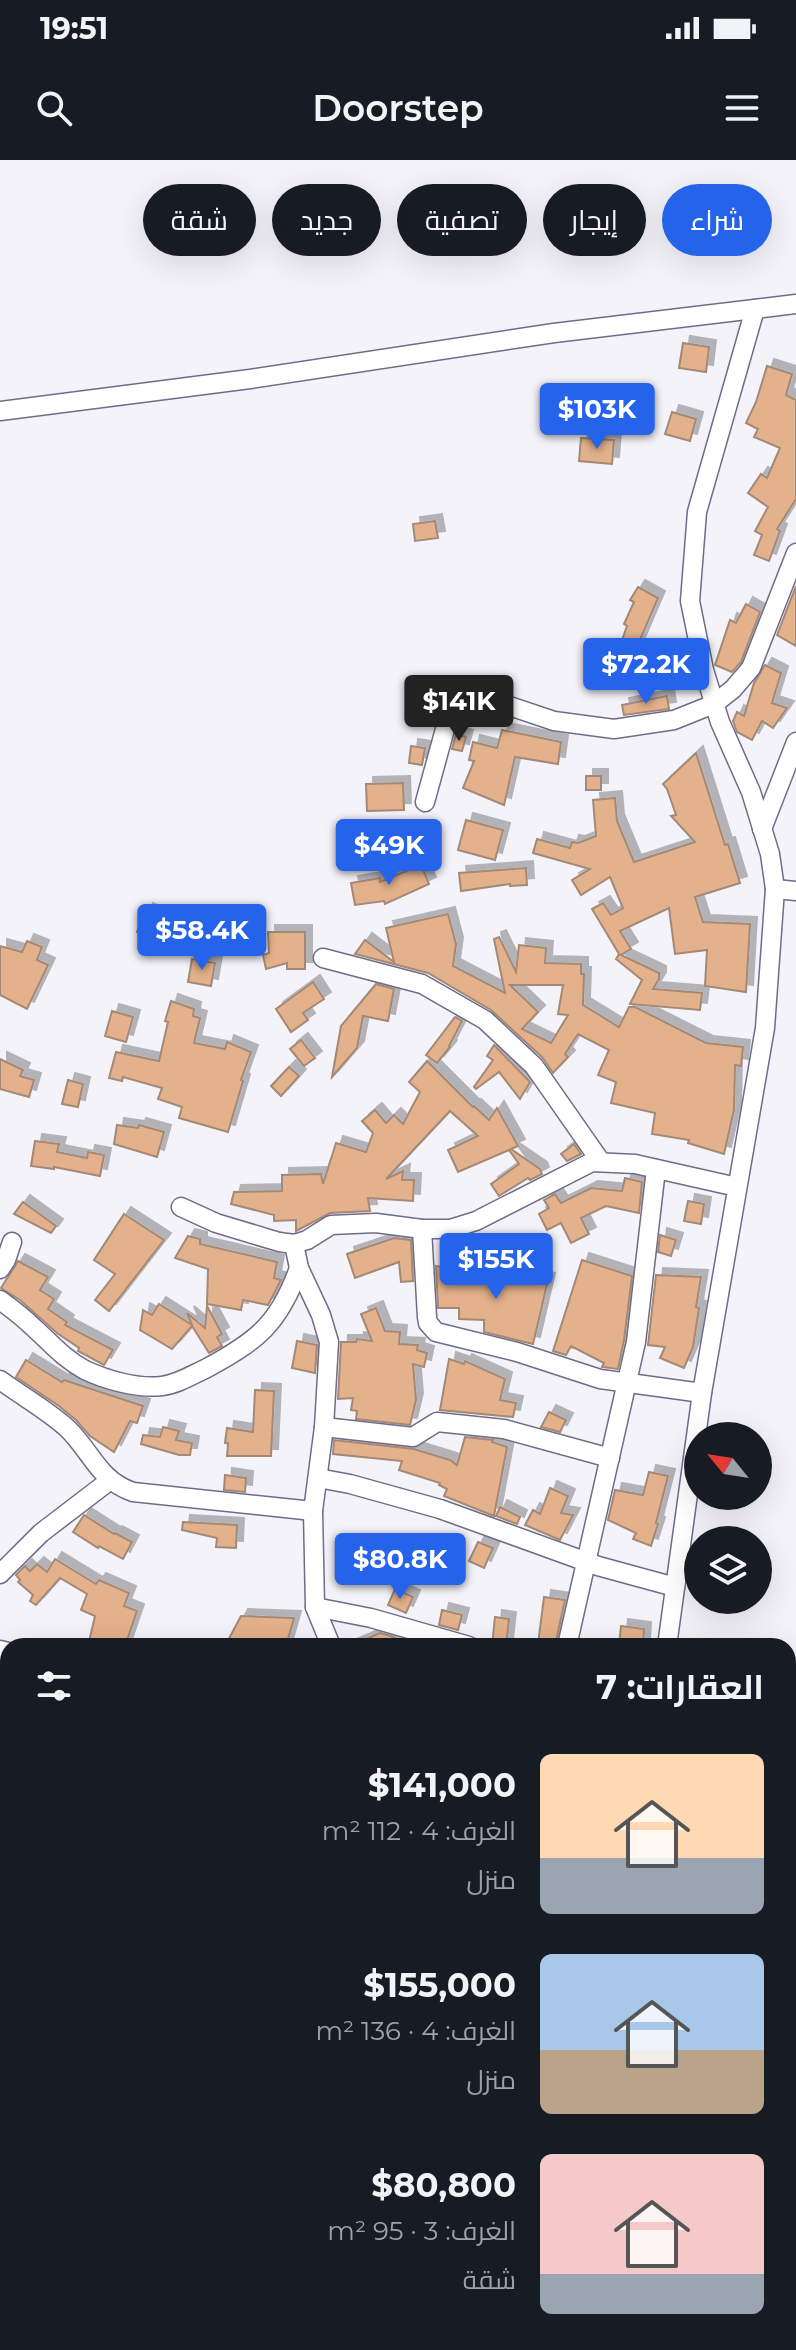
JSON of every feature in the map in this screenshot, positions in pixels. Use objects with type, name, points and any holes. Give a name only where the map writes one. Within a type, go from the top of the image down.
[{"type":"street","points":[[0,411],[250,379],[554,333],[796,304]]},
{"type":"street","points":[[668,1638],[702,1393],[765,1028],[775,889],[770,854],[751,792],[714,704],[690,601],[697,512],[755,309]]},
{"type":"street","points":[[425,802],[453,700],[474,694],[554,721],[614,729],[674,720],[714,704],[733,689],[751,668],[796,553]]},
{"type":"street","points":[[762,829],[796,742]]},
{"type":"street","points":[[775,889],[796,891]]},
{"type":"street","points":[[323,958],[422,984],[485,1020],[534,1066],[601,1162]]},
{"type":"street","points":[[181,1207],[216,1223],[294,1244],[331,1225],[376,1223],[450,1229],[476,1221],[592,1162],[635,1164],[737,1187]]},
{"type":"street","points":[[569,1638],[636,1342],[656,1169]]},
{"type":"street","points":[[422,1229],[427,1317],[436,1332],[517,1352],[587,1376],[702,1393]]},
{"type":"street","points":[[0,1269],[12,1242]]},
{"type":"street","points":[[294,1244],[299,1268],[321,1315],[329,1342],[324,1427],[313,1511],[315,1607],[328,1638]]},
{"type":"street","points":[[0,1300],[63,1355],[85,1369],[145,1387],[161,1386],[191,1376],[238,1351],[258,1336],[283,1307],[299,1268]]},
{"type":"street","points":[[0,1380],[66,1428],[109,1481],[133,1492],[313,1511]]},
{"type":"street","points":[[324,1427],[413,1437],[437,1422],[504,1429],[610,1458]]},
{"type":"street","points":[[318,1478],[455,1513],[585,1562],[675,1587]]},
{"type":"street","points":[[0,1574],[41,1533],[109,1481]]},
{"type":"street","points":[[315,1607],[371,1618],[441,1638]]},
{"type":"building","points":[[683,343],[709,347],[706,372],[679,368]]},
{"type":"building","points":[[767,366],[792,374],[786,395],[796,400],[796,499],[777,529],[780,531],[769,561],[754,555],[762,535],[755,531],[768,507],[748,493],[761,474],[767,478],[780,448],[754,437],[758,429],[746,423]]},
{"type":"building","points":[[672,412],[696,419],[690,441],[665,434]]},
{"type":"building","points":[[581,438],[614,440],[612,464],[579,461]]},
{"type":"building","points":[[435,521],[438,538],[415,541],[413,524]]},
{"type":"building","points":[[796,586],[796,646],[777,635]]},
{"type":"building","points":[[638,587],[658,598],[636,649],[621,643],[627,626],[624,624],[634,602],[630,600]]},
{"type":"building","points":[[746,604],[760,612],[741,662],[732,672],[715,665],[730,620],[736,623]]},
{"type":"building","points":[[765,665],[781,673],[772,703],[787,708],[773,728],[762,721],[752,740],[737,732],[733,721],[737,712],[744,716],[754,683]]},
{"type":"building","points":[[667,696],[669,709],[624,715],[622,705]]},
{"type":"building","points":[[502,730],[561,742],[558,764],[515,757],[504,805],[463,788],[474,761],[469,760],[473,742],[497,748]]},
{"type":"building","points":[[456,734],[466,737],[462,751],[452,749]]},
{"type":"building","points":[[411,746],[425,748],[422,765],[409,763]]},
{"type":"building","points":[[696,753],[740,883],[695,897],[703,922],[750,924],[746,992],[705,986],[707,950],[675,954],[669,908],[620,931],[631,949],[621,955],[659,973],[653,989],[702,993],[700,1010],[630,1004],[642,980],[616,959],[619,954],[592,909],[603,903],[611,915],[623,908],[610,877],[581,895],[572,880],[590,869],[533,853],[537,839],[570,848],[572,842],[578,843],[596,836],[593,800],[615,798],[617,821],[634,862],[695,842],[671,816],[676,815],[663,784]]},
{"type":"building","points":[[586,776],[601,776],[601,790],[586,790]]},
{"type":"building","points":[[403,783],[404,810],[367,811],[366,784]]},
{"type":"building","points":[[466,820],[503,830],[495,860],[458,850]]},
{"type":"building","points":[[421,865],[429,884],[385,904],[384,901],[355,905],[351,883],[380,878],[380,882]]},
{"type":"building","points":[[526,868],[527,885],[510,884],[461,891],[459,873]]},
{"type":"building","points":[[146,910],[159,916],[150,937],[137,932]]},
{"type":"building","points":[[448,914],[456,944],[453,966],[505,993],[494,939],[499,937],[516,972],[519,945],[546,948],[545,963],[581,964],[581,974],[584,974],[583,1005],[619,1027],[629,1007],[635,1007],[706,1043],[743,1047],[741,1066],[735,1065],[734,1110],[724,1154],[688,1143],[689,1140],[652,1134],[655,1113],[611,1103],[616,1082],[598,1075],[609,1050],[578,1034],[565,1054],[568,1057],[553,1073],[542,1057],[491,1010],[428,973],[355,954],[365,940],[394,962],[386,928]],"holes":[[[510,985],[563,985],[558,1014],[568,1015],[551,1043],[522,1029],[538,1012]]]},
{"type":"building","points":[[184,917],[198,920],[192,943],[178,939]]},
{"type":"building","points":[[268,932],[305,932],[305,969],[287,969],[287,963],[266,969],[263,955],[269,953]]},
{"type":"building","points":[[27,941],[42,947],[37,960],[48,965],[27,1009],[0,995],[0,946],[22,952]]},
{"type":"building","points":[[192,959],[215,963],[211,986],[188,982]]},
{"type":"building","points":[[313,982],[324,999],[303,1013],[308,1020],[291,1032],[276,1009]]},
{"type":"building","points":[[376,984],[394,989],[388,1021],[363,1016],[357,1048],[332,1077],[341,1026]]},
{"type":"building","points":[[171,1001],[194,1009],[193,1016],[200,1018],[194,1043],[225,1049],[227,1042],[251,1052],[228,1132],[179,1118],[182,1107],[158,1099],[162,1088],[123,1077],[122,1081],[109,1078],[116,1052],[159,1061]]},
{"type":"building","points":[[112,1011],[133,1017],[126,1042],[105,1036]]},
{"type":"building","points":[[455,1017],[462,1021],[450,1047],[437,1063],[426,1055]]},
{"type":"building","points":[[301,1040],[315,1058],[304,1066],[290,1049]]},
{"type":"building","points":[[494,1045],[530,1082],[520,1099],[499,1072],[476,1089],[474,1087],[493,1060],[487,1056]]},
{"type":"building","points":[[0,1059],[23,1070],[20,1076],[34,1080],[29,1097],[0,1089]]},
{"type":"building","points":[[427,1061],[489,1120],[497,1108],[518,1146],[511,1149],[540,1169],[542,1174],[530,1180],[528,1178],[499,1196],[491,1184],[519,1164],[509,1150],[458,1172],[448,1150],[478,1136],[450,1111],[386,1179],[403,1171],[402,1180],[414,1180],[413,1201],[368,1198],[370,1211],[330,1213],[296,1231],[296,1220],[274,1221],[274,1215],[231,1204],[234,1192],[282,1191],[282,1175],[321,1174],[323,1184],[336,1143],[366,1152],[373,1133],[362,1121],[375,1110],[386,1123],[394,1115],[403,1124],[420,1092],[409,1082]]},
{"type":"building","points":[[289,1067],[299,1076],[281,1096],[271,1086]]},
{"type":"building","points":[[68,1080],[83,1084],[78,1107],[62,1104]]},
{"type":"building","points":[[117,1125],[138,1128],[139,1125],[164,1132],[157,1157],[114,1144]]},
{"type":"building","points":[[35,1141],[59,1144],[57,1152],[87,1158],[88,1152],[104,1155],[100,1176],[31,1166]]},
{"type":"building","points":[[574,1144],[581,1154],[567,1161],[561,1154]]},
{"type":"building","points":[[625,1178],[642,1182],[639,1213],[606,1206],[581,1218],[589,1234],[571,1243],[561,1223],[547,1230],[539,1214],[549,1208],[544,1200],[555,1194],[561,1203],[591,1188],[622,1191]]},
{"type":"building","points":[[688,1201],[704,1204],[701,1224],[684,1221]]},
{"type":"building","points":[[23,1202],[56,1226],[51,1233],[14,1214]]},
{"type":"building","points":[[124,1214],[164,1240],[109,1311],[95,1300],[115,1274],[94,1260]]},
{"type":"building","points":[[660,1235],[676,1240],[671,1256],[658,1252]]},
{"type":"building","points":[[188,1236],[200,1239],[200,1244],[277,1262],[274,1278],[281,1280],[268,1305],[243,1300],[241,1310],[207,1304],[208,1269],[175,1258]]},
{"type":"building","points":[[394,1238],[411,1240],[413,1281],[401,1282],[399,1262],[355,1278],[347,1254]]},
{"type":"building","points":[[582,1260],[632,1276],[618,1369],[602,1367],[604,1363],[571,1346],[566,1355],[553,1351]]},
{"type":"building","points":[[18,1261],[48,1277],[40,1290],[54,1299],[48,1309],[67,1322],[65,1325],[113,1350],[104,1365],[78,1351],[79,1348],[1,1288]]},
{"type":"building","points":[[436,1266],[454,1269],[453,1282],[487,1274],[487,1271],[506,1274],[506,1270],[548,1280],[533,1344],[484,1332],[484,1320],[459,1319],[459,1308],[438,1308]]},
{"type":"building","points":[[656,1275],[701,1277],[693,1347],[684,1368],[660,1358],[665,1347],[648,1345]]},
{"type":"building","points":[[159,1304],[192,1325],[187,1313],[205,1328],[207,1306],[222,1334],[217,1337],[222,1346],[209,1353],[192,1326],[172,1349],[140,1330],[143,1310],[152,1315]]},
{"type":"building","points":[[376,1308],[385,1331],[400,1332],[399,1344],[418,1345],[417,1350],[427,1353],[424,1367],[413,1364],[416,1400],[410,1425],[356,1419],[357,1411],[351,1410],[353,1398],[338,1399],[341,1342],[356,1342],[357,1339],[372,1341],[361,1314]]},
{"type":"building","points":[[297,1341],[317,1345],[315,1373],[292,1368]]},
{"type":"building","points":[[449,1359],[464,1364],[465,1361],[505,1379],[500,1400],[516,1403],[513,1417],[440,1410]]},
{"type":"building","points":[[26,1360],[62,1382],[64,1380],[143,1406],[137,1423],[130,1421],[114,1452],[90,1436],[59,1406],[16,1377]]},
{"type":"building","points":[[255,1390],[274,1391],[271,1456],[227,1456],[227,1428],[253,1432]]},
{"type":"building","points":[[549,1412],[566,1420],[560,1432],[541,1427]]},
{"type":"building","points":[[163,1427],[179,1431],[176,1440],[192,1443],[190,1455],[179,1455],[141,1444],[143,1435],[160,1437]]},
{"type":"building","points":[[465,1437],[493,1440],[507,1447],[494,1516],[444,1496],[447,1489],[440,1483],[399,1470],[402,1461],[333,1454],[334,1440],[414,1449],[457,1465]]},
{"type":"building","points":[[649,1472],[668,1476],[651,1546],[633,1539],[636,1533],[608,1520],[615,1490],[643,1495]]},
{"type":"building","points":[[225,1475],[246,1478],[245,1492],[224,1490]]},
{"type":"building","points":[[550,1488],[568,1496],[561,1513],[573,1515],[560,1540],[525,1525],[533,1510],[540,1514]]},
{"type":"building","points":[[500,1507],[520,1517],[517,1524],[496,1516]]},
{"type":"building","points":[[84,1515],[132,1542],[123,1559],[73,1532]]},
{"type":"building","points":[[183,1522],[237,1525],[236,1548],[216,1547],[217,1538],[182,1530]]},
{"type":"building","points":[[478,1542],[493,1548],[484,1568],[469,1561]]},
{"type":"building","points":[[384,1553],[415,1561],[407,1580],[394,1574],[395,1571],[380,1567]]},
{"type":"building","points":[[55,1559],[96,1584],[99,1580],[129,1593],[124,1606],[137,1611],[128,1638],[90,1638],[95,1616],[81,1610],[87,1594],[60,1578],[36,1605],[30,1601],[33,1595],[18,1582],[20,1580],[16,1575],[25,1566],[30,1571],[37,1564],[47,1572]]},
{"type":"building","points":[[395,1589],[413,1597],[406,1613],[388,1605]]},
{"type":"building","points":[[544,1597],[565,1600],[557,1638],[539,1638]]},
{"type":"building","points":[[442,1610],[462,1615],[458,1630],[439,1625]]},
{"type":"building","points":[[241,1616],[294,1618],[288,1638],[229,1638]]},
{"type":"building","points":[[495,1617],[509,1619],[507,1638],[493,1638]]},
{"type":"building","points":[[621,1626],[644,1629],[643,1638],[620,1638]]},
{"type":"building","points":[[380,1633],[395,1638],[368,1638]]}]
